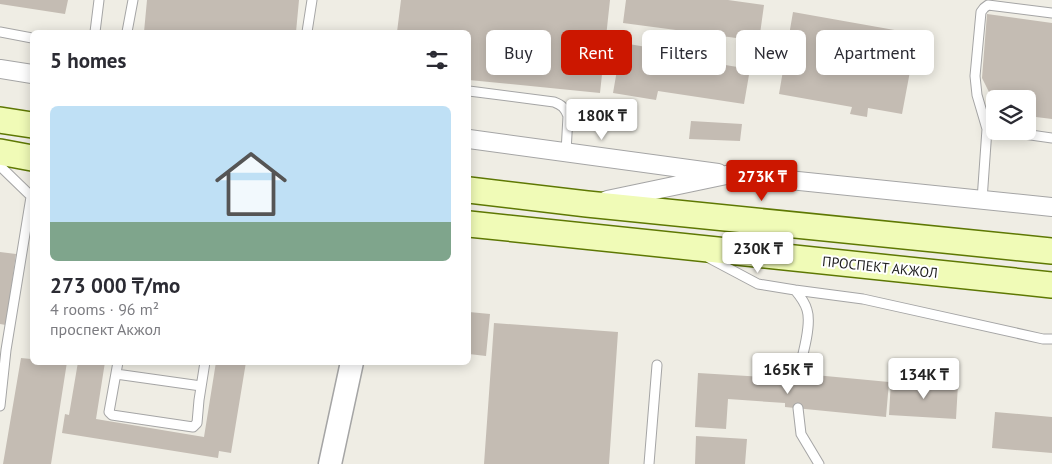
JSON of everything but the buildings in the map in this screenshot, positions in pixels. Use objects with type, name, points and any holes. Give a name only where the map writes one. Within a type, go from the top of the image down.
[{"type":"main road","points":[[0,120],[30,125]]},
{"type":"main road","points":[[0,152],[30,158]]},
{"type":"main road","points":[[471,190],[587,204],[1052,251]]},
{"type":"main road","name":"ПРОСПЕКТ АКЖОЛ","points":[[471,224],[1052,285]]},
{"type":"street","points":[[0,69],[30,74]]},
{"type":"street","points":[[471,139],[731,174],[1052,207]]},
{"type":"street","points":[[587,204],[731,174]]},
{"type":"street","points":[[330,464],[351,365]]},
{"type":"lane","points":[[95,30],[99,0]]},
{"type":"lane","points":[[127,30],[133,0]]},
{"type":"lane","points":[[306,30],[312,0]]},
{"type":"lane","points":[[986,118],[977,95],[975,76],[981,12],[988,5],[1052,13]]},
{"type":"lane","points":[[0,32],[30,38]]},
{"type":"lane","points":[[471,91],[554,102],[561,105],[566,110],[568,116],[566,152]]},
{"type":"lane","points":[[1036,136],[1052,138]]},
{"type":"lane","points":[[982,200],[990,140]]},
{"type":"lane","points":[[0,166],[30,195]]},
{"type":"lane","points":[[0,406],[6,350],[30,209]]},
{"type":"lane","points":[[689,247],[758,284],[863,299],[1052,340]]},
{"type":"lane","points":[[794,290],[802,299],[808,312],[807,336],[798,373]]},
{"type":"lane","points":[[118,365],[109,412],[112,415],[193,427],[197,423],[204,365]]},
{"type":"lane","points":[[648,464],[657,365]]},
{"type":"lane","points":[[116,374],[201,386]]},
{"type":"lane","points":[[798,408],[801,434],[819,464]]}]
